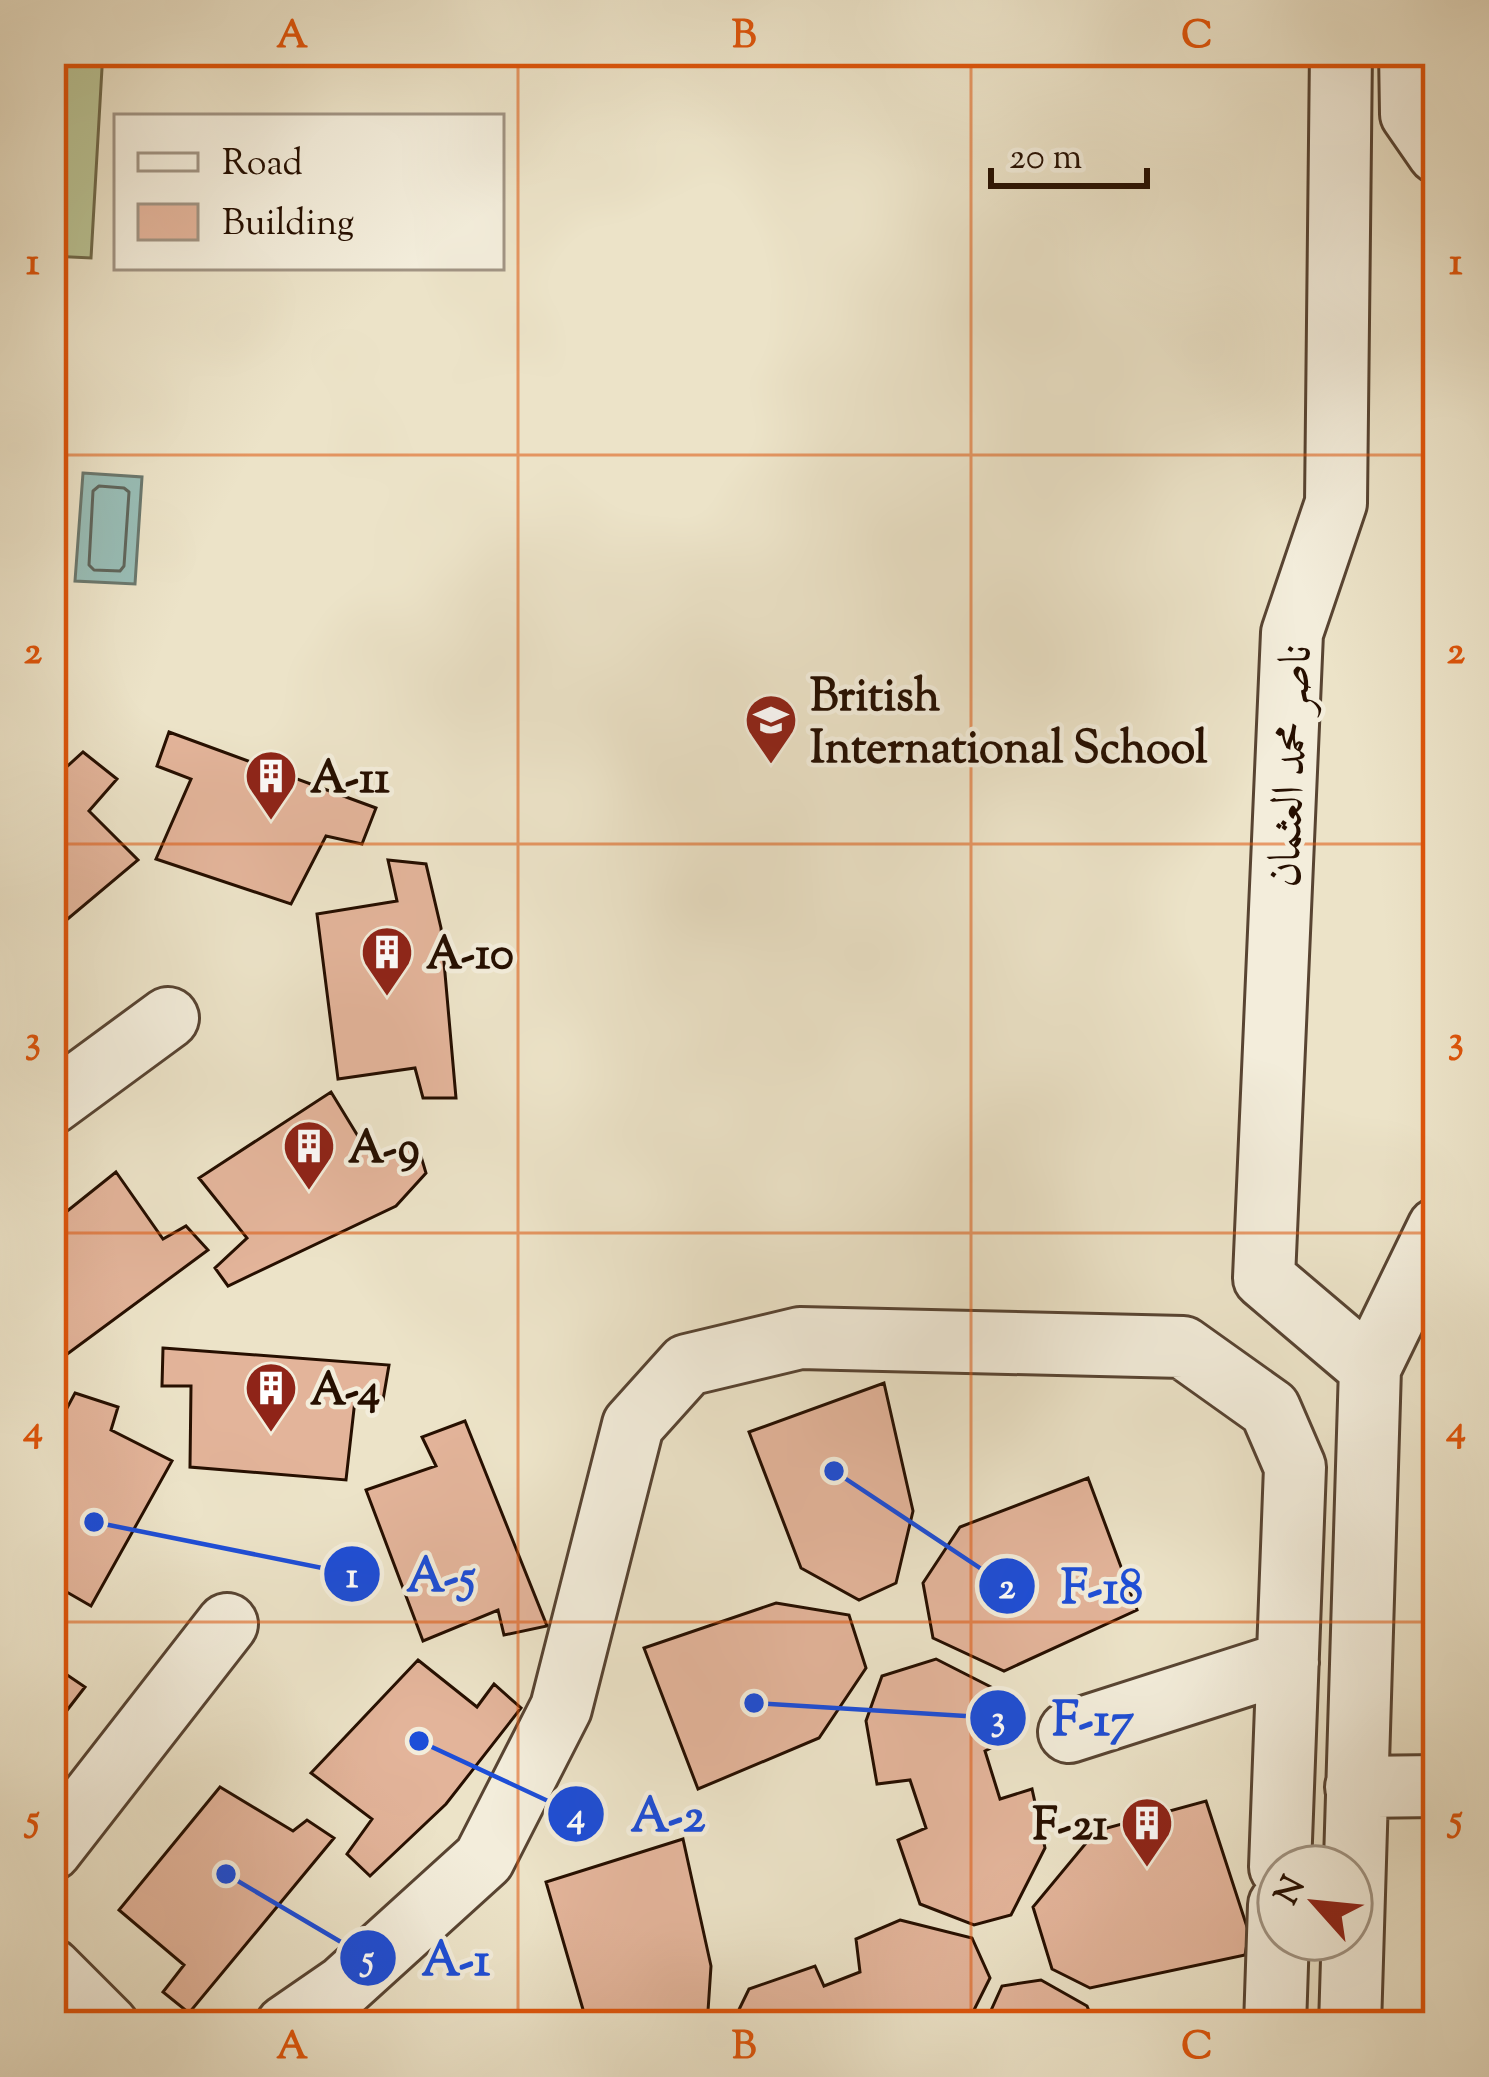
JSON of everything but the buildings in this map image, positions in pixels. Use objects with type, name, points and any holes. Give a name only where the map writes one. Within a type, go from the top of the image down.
[{"type":"street","name":"ناصر محمد العثمان","points":[[1341,51],[1336,503],[1292,633],[1264,1278],[1370,1368]]},
{"type":"street","points":[[1410,51],[1411,114],[1438,152]]},
{"type":"street","points":[[51,1104],[168,1018]]},
{"type":"street","points":[[1351,2026],[1370,1368],[1438,1228]]},
{"type":"street","points":[[286,2026],[344,1986],[484,1859],[561,1708],[633,1425],[687,1365],[800,1338],[1183,1347],[1270,1409],[1295,1467],[1281,1843]]},
{"type":"street","points":[[51,1850],[227,1624]]},
{"type":"street","points":[[1070,1732],[1288,1662]]},
{"type":"street","points":[[1356,1787],[1438,1786]]},
{"type":"street","points":[[1275,2026],[1277,1963]]},
{"type":"street","points":[[51,1969],[108,2026]]},
{"type":"green space","points":[[51,51],[103,51],[91,258],[51,256]]},
{"type":"water","points":[[83,473],[142,477],[135,584],[75,581]]},
{"type":"place","name":"British International School","points":[[771,766]]},
{"type":"place","name":"A-11","points":[[271,822]]},
{"type":"place","name":"A-10","points":[[387,998]]},
{"type":"place","name":"A-9","points":[[309,1192]]},
{"type":"place","name":"A-4","points":[[271,1434]]},
{"type":"place","name":"F-18","points":[[834,1471]]},
{"type":"place","name":"A-5","points":[[94,1522]]},
{"type":"place","name":"F-17","points":[[754,1703]]},
{"type":"place","name":"A-2","points":[[419,1741]]},
{"type":"place","name":"F-21","points":[[1147,1869]]},
{"type":"place","name":"A-1","points":[[226,1874]]}]
